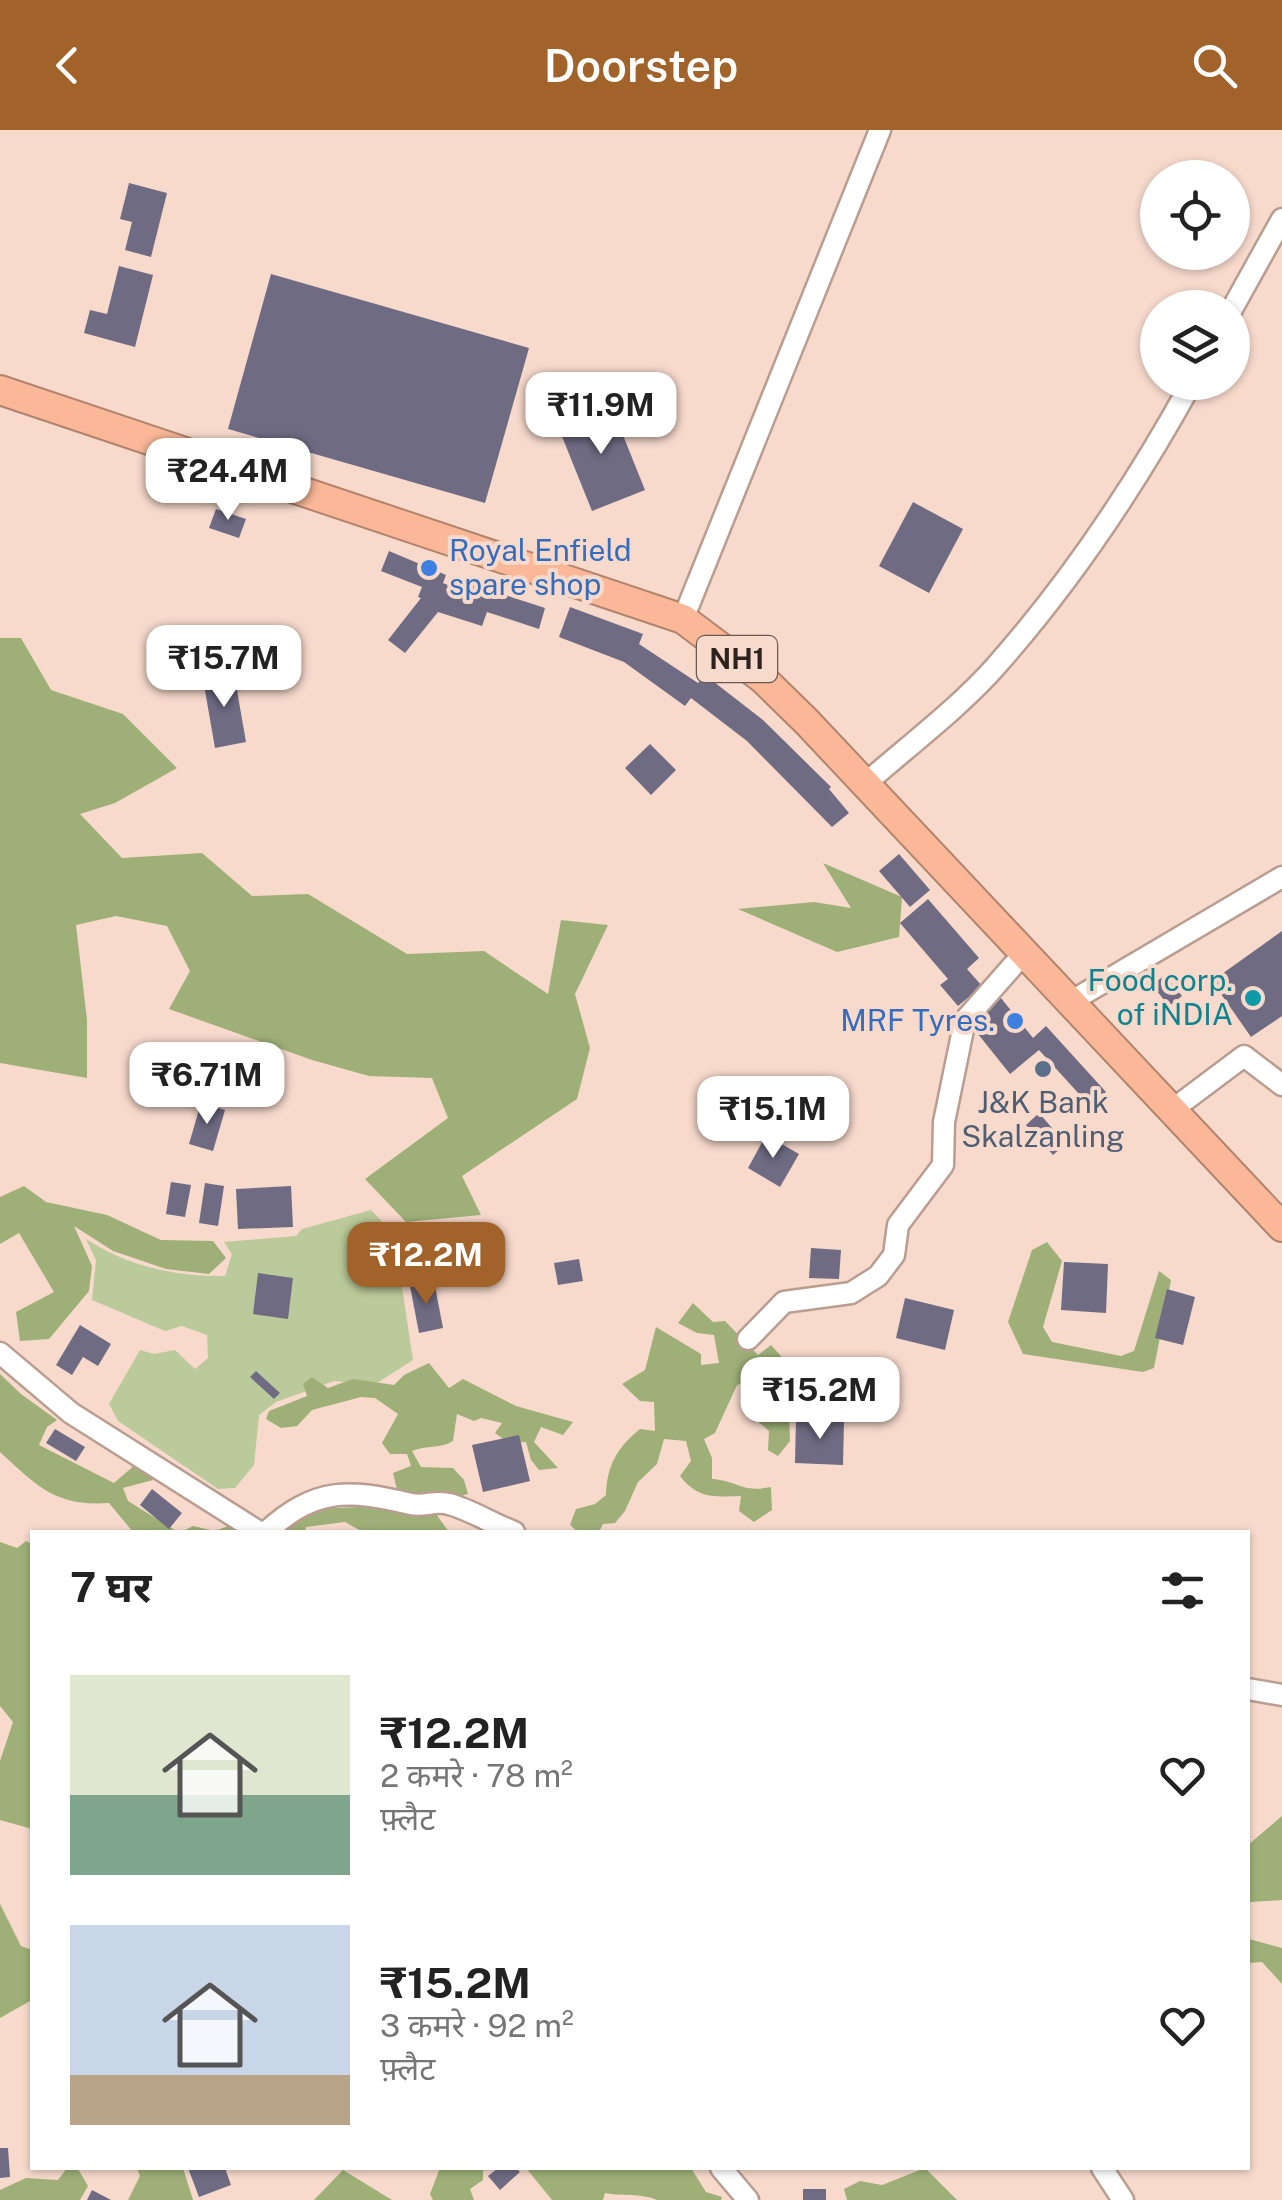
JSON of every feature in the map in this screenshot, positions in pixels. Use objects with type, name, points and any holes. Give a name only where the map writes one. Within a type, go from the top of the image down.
[{"type":"highway","name":"NH1","points":[[0,390],[683,619],[764,679],[1282,1228]]},
{"type":"street","points":[[683,619],[880,130]]},
{"type":"street","points":[[1243,290],[1282,219]]},
{"type":"street","points":[[865,784],[994,669],[1082,563],[1182,400]]},
{"type":"street","points":[[1070,1002],[1282,877]]},
{"type":"street","points":[[748,1340],[784,1302],[851,1293],[878,1276],[894,1254],[898,1225],[943,1165],[944,1122],[964,1020],[1024,954]]},
{"type":"street","points":[[1172,1110],[1244,1056],[1282,1085]]},
{"type":"street","points":[[0,1353],[71,1412],[260,1530]]},
{"type":"street","points":[[266,1530],[304,1503],[327,1495],[364,1495],[416,1506],[436,1501],[452,1504],[510,1530]]},
{"type":"street","points":[[1250,1689],[1282,1695]]},
{"type":"street","points":[[723,2170],[748,2200]]},
{"type":"street","points":[[1103,2170],[1123,2200]]},
{"type":"green space","points":[[0,638],[21,638],[51,690],[123,714],[177,768],[115,803],[80,814],[122,858],[202,853],[252,896],[308,894],[407,954],[484,951],[548,994],[561,920],[608,925],[575,994],[590,1048],[577,1099],[462,1176],[481,1215],[406,1222],[365,1179],[448,1118],[432,1078],[369,1076],[169,1009],[190,971],[167,926],[116,916],[76,925],[87,1020],[87,1078],[0,1063]]},
{"type":"green space","points":[[823,863],[902,897],[899,937],[837,952],[738,909],[814,902],[851,908]]},
{"type":"green space","points":[[24,1186],[46,1202],[107,1215],[161,1240],[213,1241],[226,1258],[209,1274],[166,1269],[113,1251],[74,1226],[92,1266],[89,1291],[49,1339],[20,1341],[16,1312],[54,1292],[19,1233],[0,1244],[0,1197]]},
{"type":"green space","points":[[371,1210],[394,1234],[413,1360],[374,1385],[334,1381],[276,1402],[259,1415],[254,1465],[235,1488],[218,1489],[118,1421],[109,1404],[140,1350],[154,1354],[175,1350],[195,1369],[208,1358],[207,1335],[182,1326],[165,1331],[92,1300],[96,1260],[86,1239],[152,1268],[225,1276],[232,1254],[224,1242],[296,1236],[302,1229]]},
{"type":"green space","points":[[1047,1242],[1062,1261],[1043,1327],[1052,1342],[1121,1356],[1134,1351],[1159,1271],[1171,1280],[1154,1368],[1143,1372],[1023,1354],[1008,1322],[1032,1250]]},
{"type":"green space","points":[[693,1303],[713,1322],[725,1321],[758,1355],[771,1345],[789,1365],[782,1380],[800,1383],[803,1399],[789,1416],[790,1441],[778,1456],[768,1450],[769,1431],[754,1418],[752,1392],[763,1383],[757,1376],[737,1385],[715,1433],[704,1439],[712,1458],[712,1479],[753,1489],[771,1487],[772,1510],[754,1522],[739,1511],[741,1496],[715,1496],[693,1489],[680,1476],[691,1461],[686,1441],[664,1439],[657,1464],[638,1482],[615,1523],[603,1524],[600,1530],[576,1530],[570,1525],[576,1509],[595,1504],[606,1495],[611,1466],[619,1450],[640,1429],[655,1431],[654,1402],[640,1401],[622,1384],[645,1370],[656,1327],[701,1354],[701,1365],[719,1363],[714,1335],[697,1333],[678,1323]]},
{"type":"green space","points":[[429,1363],[449,1388],[463,1379],[516,1406],[573,1422],[563,1435],[541,1427],[534,1442],[558,1468],[539,1470],[531,1460],[526,1442],[509,1443],[495,1433],[502,1423],[481,1418],[474,1421],[457,1414],[453,1441],[412,1451],[421,1467],[453,1468],[464,1480],[468,1494],[453,1498],[398,1494],[393,1473],[411,1466],[407,1454],[390,1454],[382,1443],[398,1414],[375,1398],[361,1397],[312,1410],[297,1426],[281,1428],[266,1419],[269,1411],[307,1396],[303,1384],[312,1377],[328,1388],[353,1379],[394,1385],[404,1375]]},
{"type":"green space","points":[[0,1374],[57,1420],[47,1427],[39,1445],[114,1483],[136,1464],[153,1480],[123,1488],[128,1501],[175,1530],[131,1530],[109,1503],[75,1502],[48,1492],[0,1452]]},
{"type":"green space","points":[[317,1505],[393,1505],[436,1514],[448,1530],[359,1530],[345,1522],[305,1530],[254,1530]]},
{"type":"green space","points":[[239,1522],[251,1530],[218,1530]]},
{"type":"green space","points":[[26,1541],[30,1543],[30,1828],[0,1820],[0,1761],[13,1722],[0,1706],[0,1542],[17,1548]]},
{"type":"green space","points":[[1282,1816],[1282,1900],[1250,1902],[1250,1843]]},
{"type":"green space","points":[[0,1904],[21,1946],[30,1949],[30,2001],[0,2018]]},
{"type":"green space","points":[[1250,1939],[1282,1948],[1282,1984],[1262,1962],[1250,1963]]},
{"type":"green space","points":[[66,2170],[79,2170],[88,2186],[80,2200],[0,2200],[0,2190],[26,2178],[58,2180]]},
{"type":"green space","points":[[138,2170],[184,2170],[193,2200],[128,2200],[140,2176]]},
{"type":"green space","points":[[343,2170],[392,2200],[314,2200]]},
{"type":"green space","points":[[439,2170],[485,2170],[483,2180],[470,2189],[474,2200],[433,2200],[430,2194]]},
{"type":"green space","points":[[528,2170],[692,2170],[706,2192],[722,2197],[657,2200],[605,2193],[603,2200],[552,2200]]},
{"type":"green space","points":[[927,2170],[957,2200],[847,2200],[844,2189],[860,2181],[882,2185]]},
{"type":"building","points":[[129,183],[167,193],[151,257],[125,250],[132,222],[120,219]]},
{"type":"building","points":[[119,266],[153,275],[135,347],[84,333],[90,310],[107,314]]},
{"type":"building","points":[[271,274],[529,348],[485,503],[228,429]]},
{"type":"building","points":[[610,403],[645,490],[592,511],[557,424]]},
{"type":"building","points":[[913,502],[963,529],[929,593],[879,566]]},
{"type":"building","points":[[216,509],[246,519],[239,538],[209,528]]},
{"type":"building","points":[[389,551],[446,575],[443,583],[453,587],[456,579],[545,608],[539,629],[487,612],[482,626],[438,612],[405,653],[388,640],[421,598],[418,597],[422,587],[381,571]]},
{"type":"building","points":[[570,607],[643,634],[639,644],[698,683],[705,675],[763,720],[831,787],[849,813],[832,827],[747,741],[691,698],[685,706],[624,662],[559,637]]},
{"type":"building","points":[[234,673],[246,742],[215,748],[203,679]]},
{"type":"building","points":[[650,744],[676,770],[651,795],[625,768]]},
{"type":"building","points":[[899,854],[930,890],[910,907],[879,871]]},
{"type":"building","points":[[928,899],[979,958],[967,969],[982,986],[958,1006],[940,985],[948,979],[900,923]]},
{"type":"building","name":"Food corp. of iNDIA","points":[[1282,931],[1282,1016],[1251,1037],[1212,981]]},
{"type":"building","points":[[1165,975],[1182,996],[1169,1006],[1152,985]]},
{"type":"building","points":[[1001,998],[1033,1038],[1046,1026],[1106,1092],[1090,1106],[1039,1050],[1010,1074],[978,1034],[980,1020]]},
{"type":"building","points":[[201,1103],[225,1110],[213,1151],[189,1144]]},
{"type":"building","points":[[1039,1113],[1066,1144],[1053,1155],[1026,1125]]},
{"type":"building","points":[[766,1135],[799,1154],[780,1187],[748,1168]]},
{"type":"building","points":[[171,1182],[191,1185],[185,1217],[166,1214]]},
{"type":"building","points":[[205,1183],[224,1186],[218,1226],[199,1223]]},
{"type":"building","points":[[291,1186],[293,1227],[238,1229],[236,1189]]},
{"type":"building","points":[[811,1248],[841,1250],[839,1279],[809,1278]]},
{"type":"building","points":[[579,1259],[583,1281],[558,1285],[554,1263]]},
{"type":"building","points":[[1064,1262],[1108,1264],[1106,1313],[1061,1310]]},
{"type":"building","points":[[258,1273],[293,1278],[288,1319],[253,1314]]},
{"type":"building","points":[[434,1281],[443,1328],[419,1333],[410,1286]]},
{"type":"building","points":[[1167,1289],[1195,1297],[1183,1345],[1155,1338]]},
{"type":"building","points":[[905,1298],[954,1310],[945,1350],[896,1338]]},
{"type":"building","points":[[80,1325],[111,1344],[98,1366],[83,1357],[72,1375],[56,1365]]},
{"type":"building","points":[[256,1371],[280,1393],[274,1399],[250,1377]]},
{"type":"building","points":[[796,1419],[844,1420],[843,1465],[795,1463]]},
{"type":"building","points":[[55,1429],[85,1447],[76,1461],[46,1443]]},
{"type":"building","points":[[519,1435],[530,1481],[483,1492],[472,1445]]},
{"type":"building","points":[[152,1489],[182,1513],[169,1529],[140,1505]]},
{"type":"building","points":[[0,2148],[8,2148],[10,2177],[0,2178]]},
{"type":"building","points":[[189,2170],[226,2170],[231,2185],[199,2197]]},
{"type":"building","points":[[496,2170],[520,2172],[500,2190],[488,2176]]},
{"type":"building","points":[[803,2189],[826,2189],[826,2200],[803,2200]]},
{"type":"building","points":[[92,2190],[111,2200],[87,2200]]},
{"type":"place","name":"Royal Enfield spare shop","points":[[429,568]]},
{"type":"place","name":"Food corp. of iNDIA","points":[[1253,998]]},
{"type":"place","name":"MRF Tyres.","points":[[1015,1021]]},
{"type":"place","name":"J&K Bank Skalzanling","points":[[1043,1069]]}]
